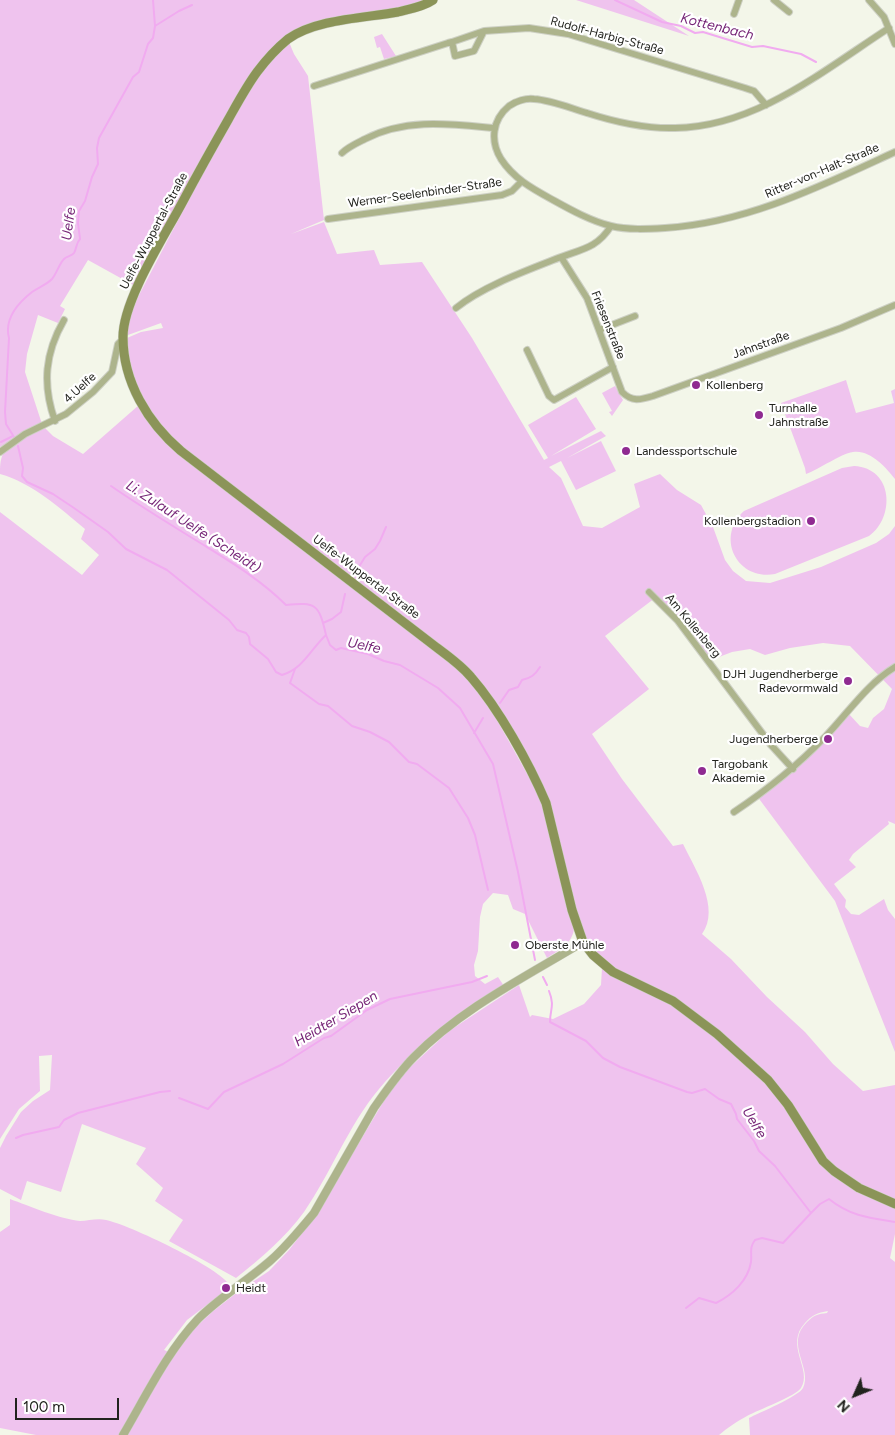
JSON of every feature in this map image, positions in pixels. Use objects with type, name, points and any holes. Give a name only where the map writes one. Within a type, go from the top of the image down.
[{"type":"main road","name":"Uelfe-Wuppertal-Straße","points":[[433,0],[416,8],[338,21],[306,30],[289,39],[267,59],[249,84],[229,118],[146,272],[129,308],[123,339],[127,366],[140,403],[165,437],[202,468],[448,657],[470,676],[513,740],[546,803],[568,897],[583,942],[604,966],[673,1001],[717,1034],[768,1080],[788,1105],[811,1145],[823,1161],[859,1188],[895,1204]]},
{"type":"street","points":[[734,14],[739,0]]},
{"type":"street","points":[[774,0],[789,12]]},
{"type":"street","points":[[869,0],[884,17],[895,44]]},
{"type":"street","name":"Rudolf-Harbig-Straße","points":[[452,42],[484,31],[529,28],[568,34],[754,91],[766,104]]},
{"type":"street","points":[[342,153],[353,144],[392,128],[429,124],[452,124],[494,128],[500,116],[511,105],[516,102],[534,99],[629,124],[664,128],[714,124],[734,119],[766,104],[805,82],[888,28]]},
{"type":"street","points":[[314,86],[452,42],[455,56],[474,50],[484,31]]},
{"type":"street","name":"Ritter-von-Halt-Straße","points":[[494,128],[495,145],[500,157],[521,182],[561,204],[611,226],[641,229],[691,226],[738,216],[800,195],[895,152]]},
{"type":"street","name":"Werner-Seelenbinder-Straße","points":[[328,219],[502,195],[512,191],[521,182]]},
{"type":"street","points":[[456,308],[483,291],[561,257],[594,246],[611,226]]},
{"type":"street","name":"Friesenstraße","points":[[561,257],[587,298],[622,392],[633,400]]},
{"type":"street","name":"Jahnstraße","points":[[633,400],[641,400],[653,396],[821,335],[895,305]]},
{"type":"street","points":[[599,330],[635,316]]},
{"type":"street","name":"4.Uelfe","points":[[55,421],[48,396],[47,367],[48,356],[54,339],[64,320]]},
{"type":"street","name":"4.Uelfe","points":[[0,452],[25,434],[55,421],[72,410],[107,378],[114,365],[118,344],[123,339]]},
{"type":"street","points":[[527,350],[549,396],[554,400],[613,367]]},
{"type":"street","name":"Am Kollenberg","points":[[649,592],[678,622],[771,745],[793,769]]},
{"type":"street","points":[[734,812],[793,769],[873,684],[895,667]]},
{"type":"street","points":[[124,1435],[171,1355],[198,1320],[229,1292],[270,1261],[308,1221],[378,1103],[414,1057],[464,1014],[583,942]]},
{"type":"shaded area","points":[[0,0],[427,0],[422,3],[323,22],[265,58],[135,286],[88,260],[60,306],[65,309],[58,323],[38,315],[27,354],[25,372],[42,424],[0,447]]},
{"type":"shaded area","points":[[576,0],[634,0],[689,36]]},
{"type":"shaded area","points":[[382,34],[396,56],[384,59],[380,47],[377,48],[374,37]]},
{"type":"shaded area","points":[[289,42],[308,76],[324,220],[291,234],[324,222],[337,254],[374,250],[380,265],[422,262],[472,338],[544,460],[548,458],[528,425],[576,397],[596,429],[551,456],[601,431],[606,436],[567,458],[601,441],[616,471],[576,490],[561,461],[549,467],[561,478],[583,526],[602,528],[640,507],[634,484],[660,474],[677,490],[701,505],[713,527],[725,560],[733,571],[746,581],[770,583],[821,567],[876,543],[889,534],[895,526],[895,824],[888,821],[889,824],[853,854],[849,860],[856,867],[834,884],[846,900],[845,907],[851,914],[859,915],[884,899],[888,910],[895,919],[895,1052],[835,901],[757,796],[848,713],[860,726],[868,728],[873,718],[884,709],[892,689],[850,646],[823,643],[790,648],[765,655],[750,649],[732,652],[719,657],[701,652],[655,598],[605,636],[649,689],[592,734],[622,779],[673,846],[683,844],[708,901],[707,924],[702,934],[731,959],[767,997],[805,1032],[833,1064],[863,1091],[895,1085],[895,1201],[860,1186],[830,1165],[799,1118],[730,1041],[618,971],[597,955],[583,934],[577,919],[548,802],[469,674],[183,448],[161,424],[144,399],[132,371],[127,338],[141,332],[163,328],[161,323],[128,335],[128,322],[137,299],[215,149],[260,72]]},
{"type":"shaded area","points":[[846,380],[856,413],[894,403],[891,391],[895,389],[895,479],[877,460],[865,453],[859,452],[842,456],[806,474],[781,403]]},
{"type":"shaded area","points":[[615,386],[623,400],[612,416],[609,412],[612,411],[602,393]]},
{"type":"shaded area","points":[[139,405],[151,426],[448,659],[472,682],[488,704],[544,804],[574,929],[568,943],[547,958],[525,914],[513,909],[508,895],[493,893],[483,904],[480,917],[478,951],[474,965],[475,976],[485,984],[498,977],[504,986],[470,1009],[422,1046],[379,1089],[358,1118],[323,1182],[304,1212],[281,1239],[236,1278],[169,1241],[183,1220],[155,1201],[163,1188],[136,1164],[146,1148],[82,1124],[61,1192],[27,1181],[21,1200],[0,1189],[0,1148],[21,1112],[33,1101],[50,1090],[52,1055],[39,1056],[40,1091],[19,1109],[0,1139],[0,512],[82,575],[99,555],[81,539],[85,529],[66,513],[23,483],[0,474],[1,461],[3,454],[11,446],[45,428],[53,436],[83,454]]},
{"type":"shaded area","name":"Kollenbergstadion","points":[[854,466],[867,469],[877,475],[883,484],[886,495],[883,518],[869,536],[775,574],[762,574],[750,571],[741,564],[734,555],[731,533],[735,521],[744,511],[842,468]]},
{"type":"shaded area","points":[[602,968],[666,1000],[700,1024],[770,1088],[816,1157],[895,1207],[895,1234],[890,1258],[895,1262],[895,1435],[750,1435],[749,1418],[787,1400],[803,1388],[805,1380],[805,1372],[798,1347],[798,1339],[801,1330],[807,1322],[819,1314],[827,1313],[828,1311],[812,1316],[799,1331],[797,1340],[798,1348],[804,1373],[804,1381],[801,1388],[785,1399],[752,1413],[719,1435],[126,1435],[172,1357],[194,1329],[239,1291],[269,1271],[289,1250],[316,1215],[388,1094],[406,1071],[449,1031],[519,985],[530,1017],[532,1015],[553,1019],[584,1004],[601,985]]},
{"type":"shaded area","points":[[10,1199],[63,1218],[80,1221],[96,1219],[117,1223],[153,1238],[211,1269],[224,1278],[230,1286],[187,1320],[164,1350],[169,1352],[121,1435],[36,1435],[0,1428],[0,1232],[10,1225]]},
{"type":"waterway","name":"Uelfe","points":[[14,437],[6,424],[5,412],[10,318],[17,306],[32,292],[52,279],[62,261],[75,251],[80,239],[79,211],[85,201],[98,164],[97,148],[99,138],[133,77],[139,72],[148,44],[153,38],[155,26],[153,0]]},
{"type":"waterway","name":"Kottenbach","points":[[615,0],[662,22],[681,26],[695,33],[703,32],[752,47],[763,46],[801,54],[816,62]]},
{"type":"waterway","points":[[155,26],[192,5]]},
{"type":"waterway","points":[[1,442],[13,436]]},
{"type":"waterway","name":"Uelfe","points":[[18,446],[23,468],[22,476],[27,482],[53,494],[74,508],[108,532],[126,549],[167,570],[229,620],[237,630],[246,633],[250,644],[268,659],[276,672],[282,675],[301,664],[326,635],[330,645],[336,650],[341,648],[368,654],[400,665],[438,688],[460,708],[493,764],[518,872],[535,960]]},
{"type":"waterway","name":"Li. Zulauf Uelfe (Scheidt)","points":[[111,486],[246,572],[286,605],[304,604],[315,607],[321,617],[326,635]]},
{"type":"waterway","points":[[357,570],[365,557],[375,549],[386,527]]},
{"type":"waterway","points":[[323,623],[341,612],[345,594]]},
{"type":"waterway","points":[[500,703],[509,690],[518,687],[522,680],[532,676],[540,667]]},
{"type":"waterway","points":[[295,669],[290,683],[319,704],[328,706],[352,726],[370,732],[389,742],[409,762],[417,764],[449,788],[468,818],[475,835],[488,890]]},
{"type":"waterway","points":[[474,733],[483,718]]},
{"type":"waterway","name":"Heidter Siepen","points":[[179,1098],[208,1109],[224,1092],[283,1064],[324,1038],[331,1036],[367,1010],[390,999],[472,982],[487,976]]},
{"type":"waterway","name":"Uelfe","points":[[543,977],[547,985]]},
{"type":"waterway","name":"Uelfe","points":[[549,991],[552,1004],[550,1022],[586,1041],[603,1058],[620,1067],[687,1092],[692,1093],[705,1089],[719,1099],[731,1104],[737,1119],[754,1141],[759,1151],[775,1166],[811,1213],[820,1204],[829,1199],[852,1213],[895,1222]]},
{"type":"waterway","name":"Heidter Siepen","points":[[16,1138],[59,1127],[64,1120],[78,1113],[170,1091]]},
{"type":"waterway","points":[[686,1308],[699,1298],[716,1303],[728,1296],[747,1275],[751,1262],[751,1248],[755,1240],[762,1238],[783,1243],[811,1213]]},
{"type":"place","name":"Kollenberg","points":[[696,385]]},
{"type":"place","name":"Turnhalle Jahnstraße","points":[[759,415]]},
{"type":"place","name":"Landessportschule","points":[[626,451]]},
{"type":"place","name":"Kollenbergstadion","points":[[811,521]]},
{"type":"place","name":"DJH Jugendherberge Radevormwald","points":[[848,681]]},
{"type":"place","name":"Jugendherberge","points":[[828,739]]},
{"type":"place","name":"Targobank Akademie","points":[[702,771]]},
{"type":"place","name":"Oberste Mühle","points":[[515,945]]},
{"type":"place","name":"Heidt","points":[[226,1288]]}]
